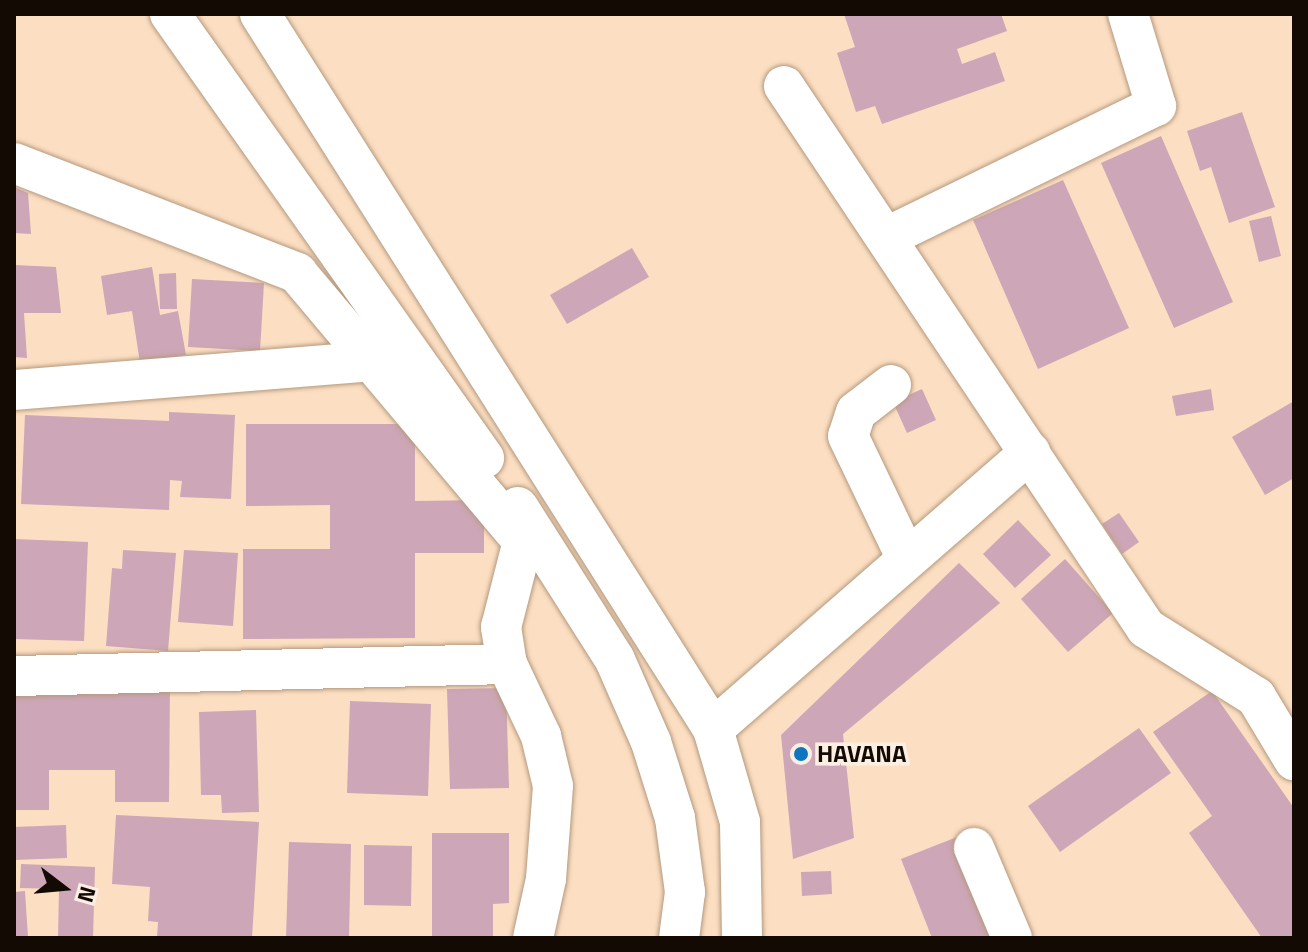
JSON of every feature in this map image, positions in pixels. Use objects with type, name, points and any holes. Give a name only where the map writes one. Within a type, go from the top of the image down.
[{"type":"street","points":[[170,14],[543,542],[615,660],[675,818],[685,892],[679,938]]},
{"type":"street","points":[[260,14],[713,729],[740,822],[742,938]]},
{"type":"street","points":[[889,236],[1156,106],[1128,14]]},
{"type":"street","points":[[784,86],[889,236],[1146,628],[1256,697],[1294,760]]},
{"type":"street","points":[[14,163],[297,273],[523,541],[501,627],[507,664],[541,736],[553,786],[546,879],[533,938]]},
{"type":"street","points":[[14,390],[372,361]]},
{"type":"street","points":[[891,385],[856,412],[848,436],[907,559]]},
{"type":"street","points":[[713,729],[1030,452]]},
{"type":"street","points":[[14,676],[507,664]]},
{"type":"street","points":[[974,848],[1012,938]]},
{"type":"building","points":[[844,14],[1001,14],[1007,31],[957,49],[962,64],[995,52],[1005,81],[882,124],[875,106],[856,112],[837,53],[855,47]]},
{"type":"building","points":[[1242,112],[1275,207],[1229,223],[1211,167],[1200,171],[1187,131]]},
{"type":"building","points":[[1161,136],[1233,302],[1174,328],[1101,163]]},
{"type":"building","points":[[1063,180],[1129,328],[1038,369],[973,220]]},
{"type":"building","points":[[14,187],[28,193],[31,234],[14,233]]},
{"type":"building","points":[[1271,216],[1281,256],[1259,262],[1249,221]]},
{"type":"building","points":[[632,248],[649,277],[567,324],[550,295]]},
{"type":"building","points":[[14,265],[56,267],[61,313],[24,313],[27,358],[14,357]]},
{"type":"building","points":[[152,267],[160,315],[178,311],[186,355],[140,363],[132,311],[107,315],[101,276]]},
{"type":"building","points":[[176,273],[177,309],[160,309],[159,274]]},
{"type":"building","points":[[192,279],[264,283],[260,351],[188,347]]},
{"type":"building","points":[[922,389],[936,420],[907,433],[893,402]]},
{"type":"building","points":[[1211,389],[1214,410],[1176,416],[1172,396]]},
{"type":"building","points":[[1294,401],[1294,478],[1265,495],[1232,437]]},
{"type":"building","points":[[169,412],[235,415],[231,499],[180,497],[182,481],[170,480],[169,510],[21,504],[25,415],[169,421]]},
{"type":"building","points":[[246,424],[415,424],[415,501],[484,500],[484,553],[415,553],[415,638],[243,639],[243,549],[330,549],[330,505],[246,506]]},
{"type":"building","points":[[1119,513],[1139,542],[1122,554],[1102,524]]},
{"type":"building","points":[[1018,520],[1051,555],[1015,588],[983,554]]},
{"type":"building","points":[[14,539],[88,542],[84,641],[14,639]]},
{"type":"building","points":[[123,550],[176,553],[168,651],[106,646],[112,568],[122,569]]},
{"type":"building","points":[[184,550],[238,553],[233,626],[178,622]]},
{"type":"building","points":[[1065,559],[1113,613],[1068,652],[1021,599]]},
{"type":"building","points":[[959,563],[1000,603],[843,734],[854,838],[793,859],[781,735]]},
{"type":"building","points":[[14,685],[170,685],[169,802],[115,802],[115,770],[49,770],[49,810],[14,810]]},
{"type":"building","points":[[506,688],[509,788],[450,789],[447,689]]},
{"type":"building","points":[[1212,691],[1294,808],[1294,938],[1262,938],[1189,833],[1212,816],[1153,732]]},
{"type":"building","points":[[350,701],[431,704],[428,796],[347,793]]},
{"type":"building","points":[[256,710],[259,812],[222,813],[221,795],[201,795],[199,712]]},
{"type":"building","points":[[1139,728],[1171,773],[1060,852],[1028,806]]},
{"type":"building","points":[[116,815],[259,822],[252,938],[157,938],[158,922],[148,921],[150,887],[112,884]]},
{"type":"building","points":[[66,825],[67,858],[14,860],[14,827]]},
{"type":"building","points":[[432,833],[509,833],[509,903],[493,904],[493,937],[432,936]]},
{"type":"building","points":[[957,837],[997,938],[932,938],[901,859]]},
{"type":"building","points":[[289,842],[351,844],[349,938],[286,938]]},
{"type":"building","points":[[364,845],[412,846],[411,906],[364,905]]},
{"type":"building","points":[[21,864],[95,867],[93,938],[58,938],[59,889],[20,888]]},
{"type":"building","points":[[831,871],[832,894],[802,896],[801,872]]},
{"type":"building","points":[[25,891],[28,938],[14,938],[14,892]]},
{"type":"place","name":"HAVANA","points":[[801,754]]}]
